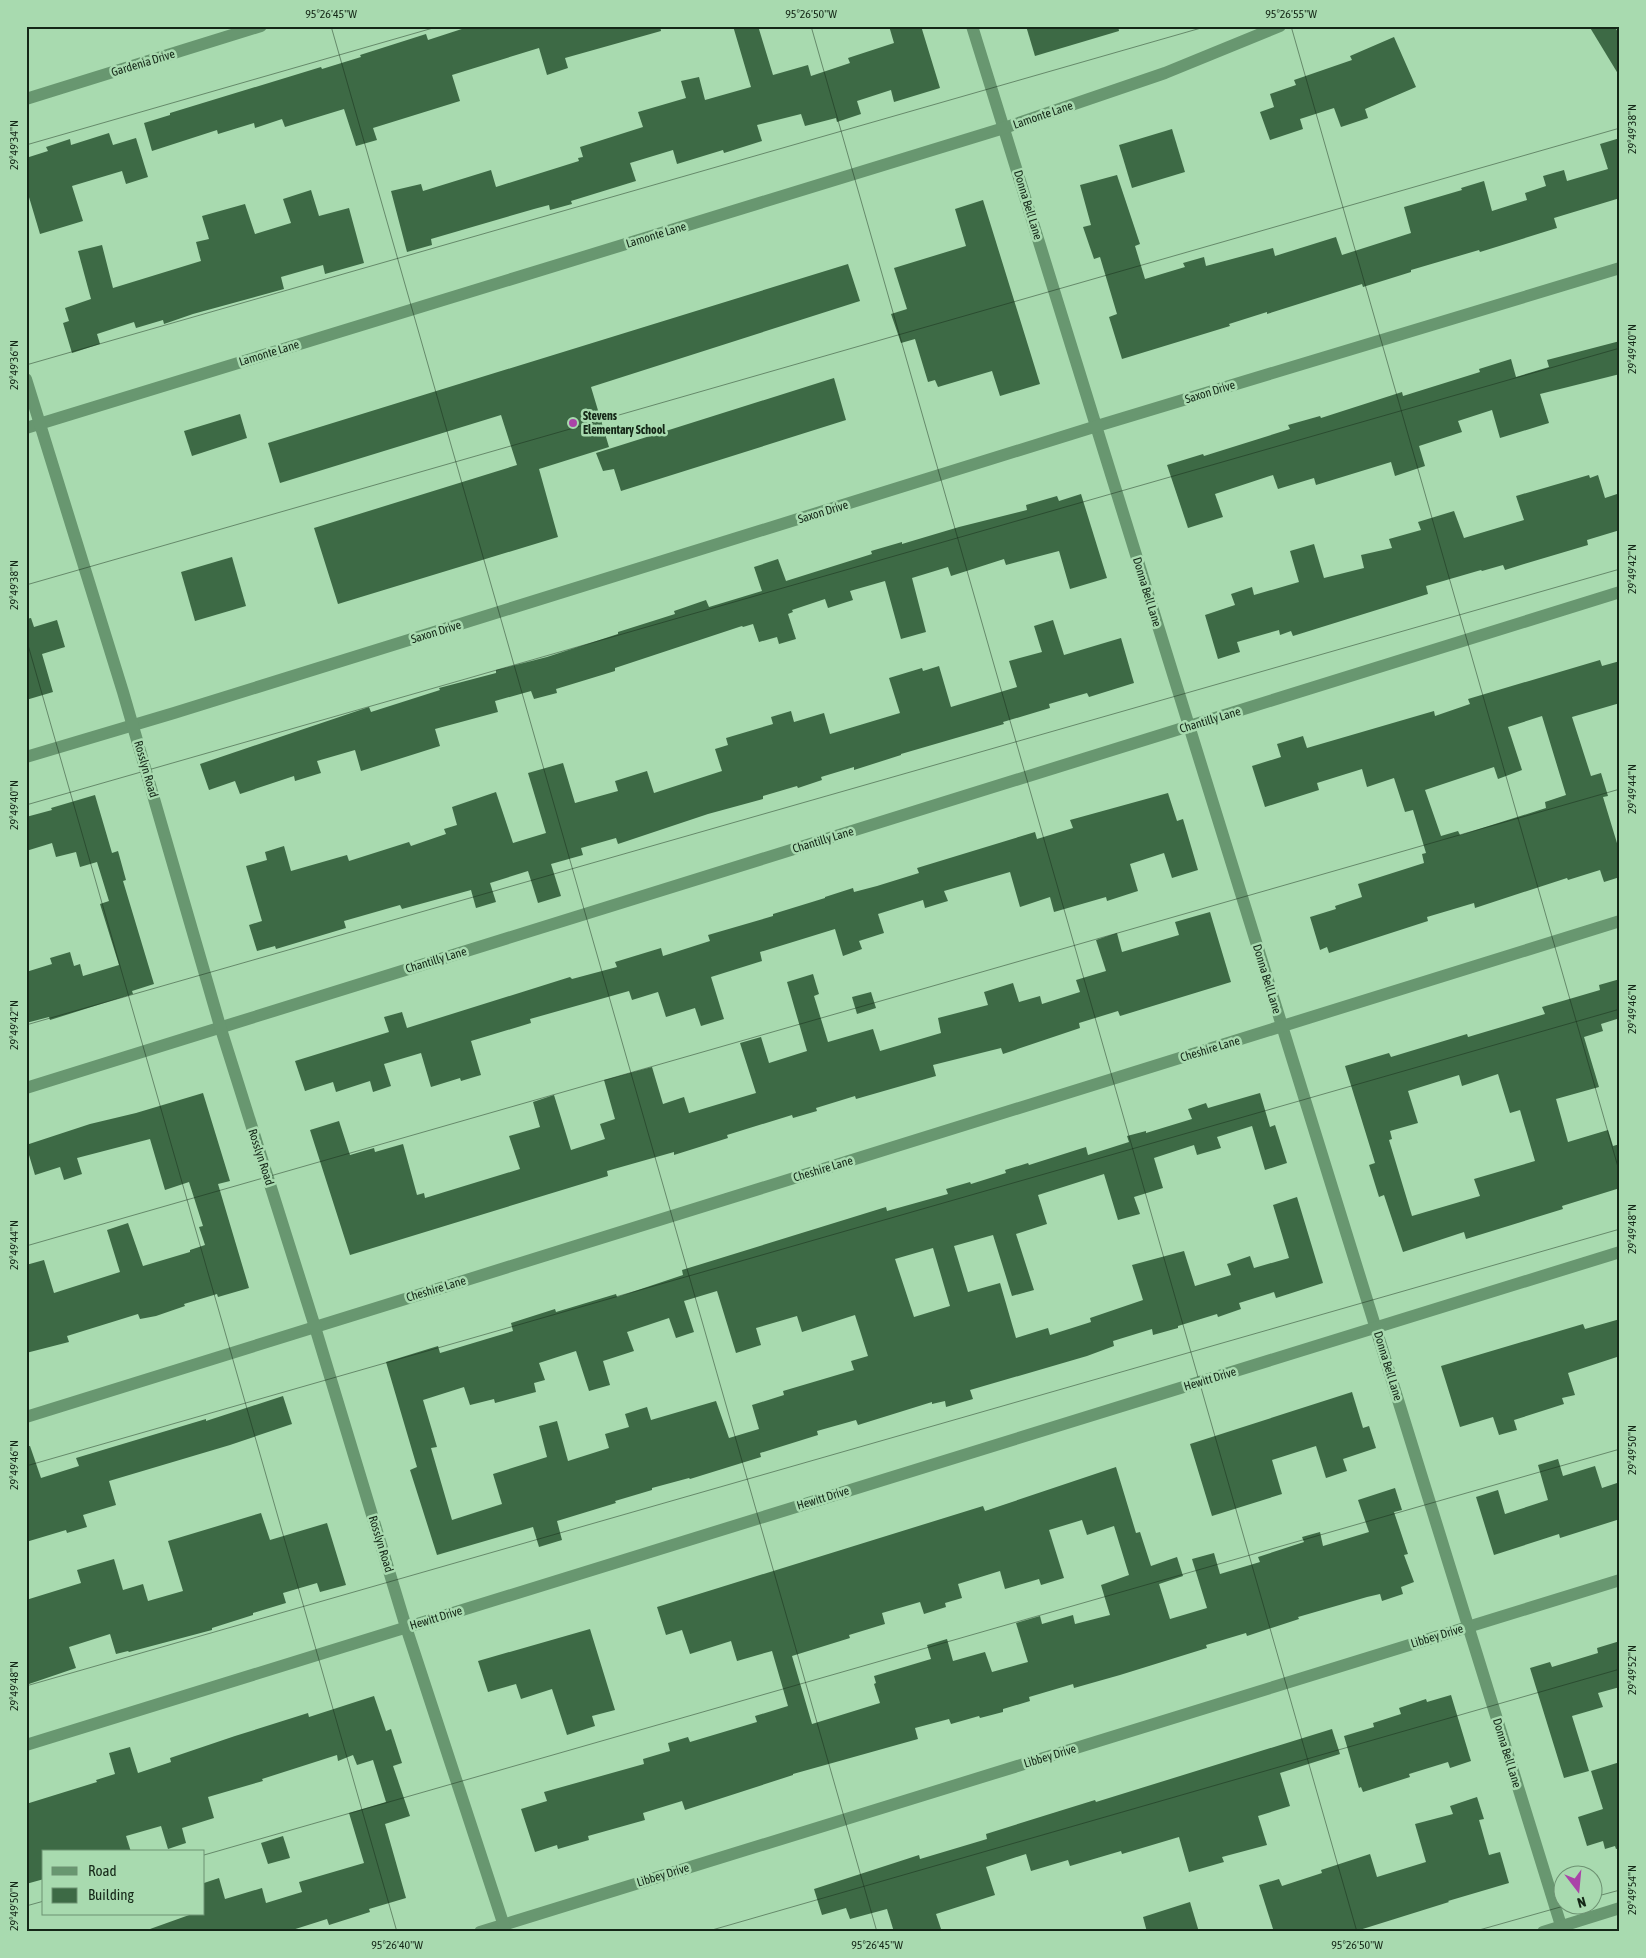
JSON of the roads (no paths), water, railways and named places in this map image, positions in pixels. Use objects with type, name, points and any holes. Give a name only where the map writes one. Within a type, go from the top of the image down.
[{"type":"street","name":"Gardenia Drive","points":[[26,99],[261,26]]},
{"type":"street","name":"Donna Bell Lane","points":[[972,26],[1562,1929]]},
{"type":"street","name":"Lamonte Lane","points":[[26,428],[1004,128],[1165,73],[1280,26]]},
{"type":"street","name":"Saxon Drive","points":[[26,757],[133,726],[1097,426],[1620,268]]},
{"type":"street","name":"Rosslyn Road","points":[[26,379],[133,726],[220,1026],[315,1327],[406,1627],[504,1928]]},
{"type":"street","name":"Chantilly Lane","points":[[26,1088],[220,1026],[1620,592]]},
{"type":"street","name":"Cheshire Lane","points":[[26,1417],[1620,920]]},
{"type":"street","name":"Hewitt Drive","points":[[26,1745],[1620,1252]]},
{"type":"street","name":"Libbey Drive","points":[[480,1932],[504,1928],[1620,1580]]},
{"type":"street","points":[[1543,1932],[1562,1929],[1620,1908]]},
{"type":"place","name":"Stevens Elementary School","points":[[573,423]]}]
